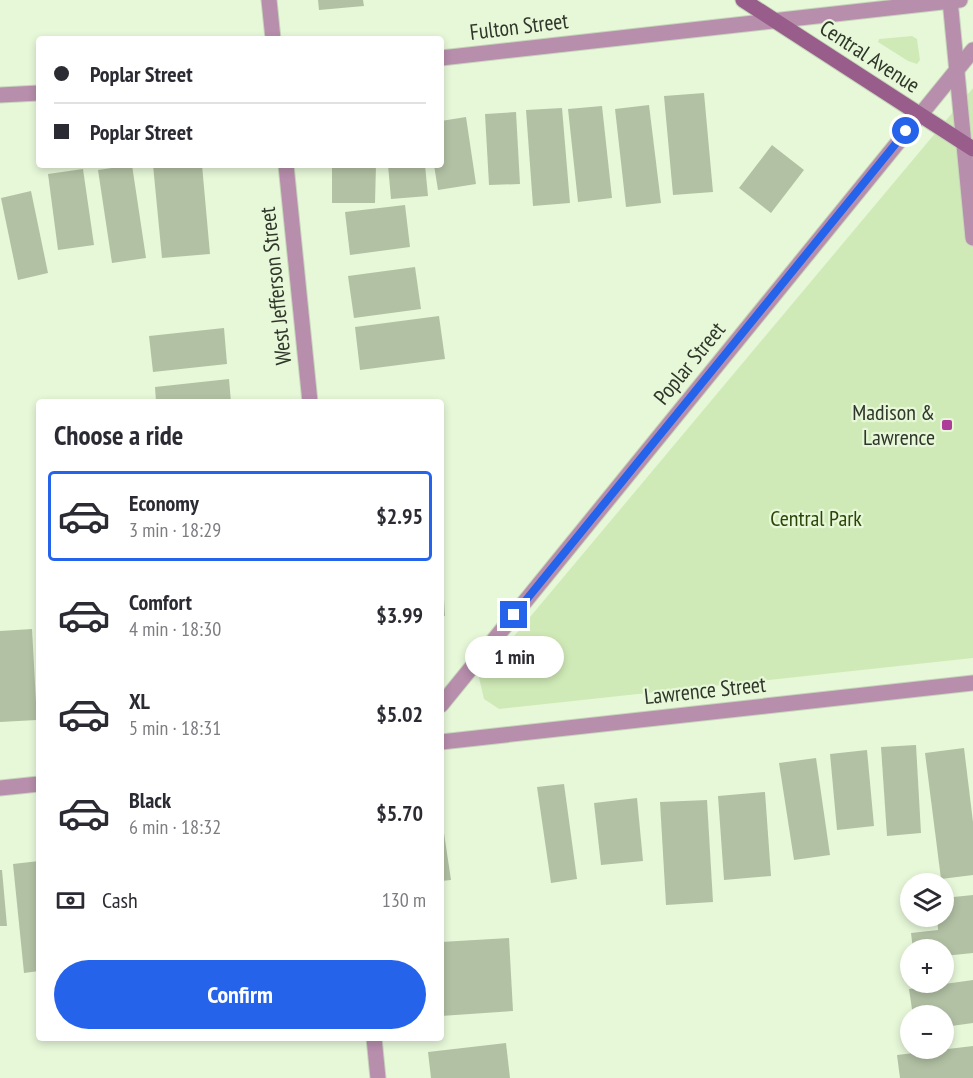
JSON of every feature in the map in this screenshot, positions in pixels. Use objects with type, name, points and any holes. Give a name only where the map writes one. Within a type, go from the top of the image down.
[{"type":"street","points":[[269,0],[273,36]]},
{"type":"street","name":"Central Avenue","points":[[743,0],[968,146]]},
{"type":"street","points":[[953,0],[956,71],[968,146],[973,238]]},
{"type":"street","name":"Fulton Street","points":[[444,58],[953,0]]},
{"type":"street","name":"Poplar Street","points":[[444,701],[973,50]]},
{"type":"street","points":[[0,95],[36,93]]},
{"type":"street","name":"West Jefferson Street","points":[[286,168],[310,399]]},
{"type":"street","name":"Lawrence Street","points":[[444,742],[973,683]]},
{"type":"street","points":[[0,788],[36,784]]},
{"type":"street","points":[[374,1041],[378,1078]]},
{"type":"green space","points":[[912,36],[917,39],[920,60],[917,64],[908,61],[878,42],[879,39]]},
{"type":"green space","name":"Central Park","points":[[973,88],[973,658],[499,709],[484,699],[479,678]]},
{"type":"building","points":[[318,0],[363,0],[364,6],[319,10]]},
{"type":"building","points":[[704,93],[713,192],[673,195],[664,96]]},
{"type":"building","points":[[649,105],[661,203],[626,207],[615,109]]},
{"type":"building","points":[[602,106],[612,198],[578,202],[568,109]]},
{"type":"building","points":[[562,108],[570,203],[533,206],[526,110]]},
{"type":"building","points":[[516,112],[520,184],[489,185],[485,114]]},
{"type":"building","points":[[466,117],[476,184],[438,190],[434,168],[444,168],[444,121]]},
{"type":"building","points":[[772,145],[804,170],[771,213],[739,188]]},
{"type":"building","points":[[132,168],[146,258],[112,263],[98,170]]},
{"type":"building","points":[[153,168],[202,168],[210,254],[162,258]]},
{"type":"building","points":[[332,168],[376,168],[375,203],[332,203]]},
{"type":"building","points":[[388,168],[425,168],[428,196],[391,199]]},
{"type":"building","points":[[83,169],[94,245],[58,250],[48,174]]},
{"type":"building","points":[[31,191],[48,273],[18,280],[1,198]]},
{"type":"building","points":[[405,205],[410,247],[350,255],[345,212]]},
{"type":"building","points":[[415,267],[421,309],[354,318],[348,276]]},
{"type":"building","points":[[439,316],[445,359],[360,370],[355,327]]},
{"type":"building","points":[[224,328],[227,364],[153,372],[149,336]]},
{"type":"building","points":[[229,379],[231,399],[156,399],[155,387]]},
{"type":"building","points":[[32,629],[36,720],[0,722],[0,631]]},
{"type":"building","points":[[916,745],[921,833],[887,836],[881,747]]},
{"type":"building","points":[[964,748],[973,822],[973,875],[954,877],[954,873],[940,873],[925,753]]},
{"type":"building","points":[[867,750],[874,826],[837,830],[830,754]]},
{"type":"building","points":[[816,758],[830,855],[794,860],[779,763]]},
{"type":"building","points":[[564,784],[577,879],[551,883],[537,787]]},
{"type":"building","points":[[765,792],[771,876],[724,880],[718,796]]},
{"type":"building","points":[[637,798],[643,861],[601,865],[594,803]]},
{"type":"building","points":[[707,800],[713,902],[666,905],[660,802]]},
{"type":"building","points":[[444,833],[451,880],[444,881]]},
{"type":"building","points":[[36,861],[36,971],[24,973],[13,864]]},
{"type":"building","points":[[0,870],[2,870],[7,926],[0,926]]},
{"type":"building","points":[[973,895],[973,953],[954,955],[954,939],[912,939],[911,933],[938,930],[938,927],[954,927],[954,897]]},
{"type":"building","points":[[509,938],[513,1011],[444,1016],[444,942]]},
{"type":"building","points":[[973,980],[973,1023],[954,1026],[954,1005],[911,1005],[910,993],[954,993],[954,983]]},
{"type":"building","points":[[506,1043],[510,1078],[431,1078],[428,1052]]},
{"type":"building","points":[[973,1046],[973,1078],[900,1078],[897,1055],[900,1055],[900,1059],[954,1059],[954,1048]]},
{"type":"place","name":"Madison & Lawrence","points":[[947,425]]},
{"type":"route","points":[[514,615],[906,131]]}]
